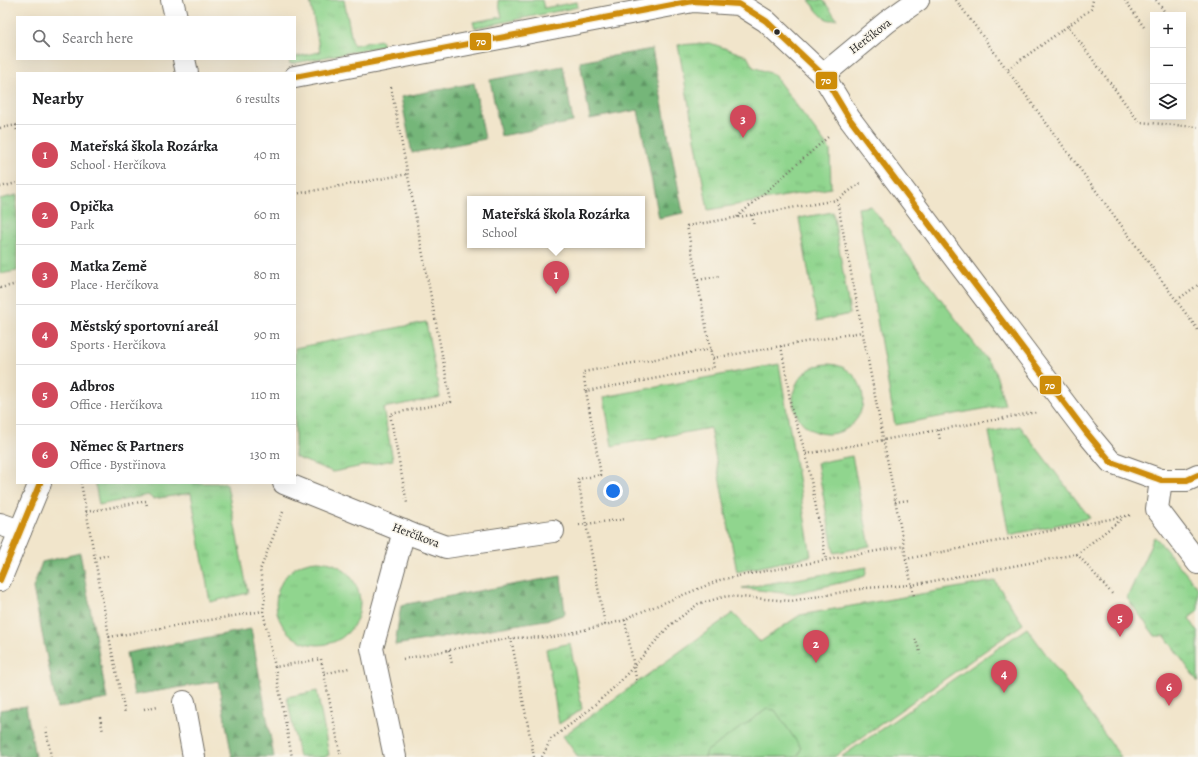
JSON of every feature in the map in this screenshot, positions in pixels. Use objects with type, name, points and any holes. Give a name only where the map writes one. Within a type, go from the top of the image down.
[{"type":"street","points":[[172,0],[176,16]]},
{"type":"street","name":"Herčíkova","points":[[823,75],[887,22],[918,0]]},
{"type":"street","points":[[296,77],[692,2],[739,4],[766,21],[823,75],[849,118],[1077,420],[1112,462],[1164,480],[1187,480],[1198,475]]},
{"type":"street","points":[[184,60],[187,72]]},
{"type":"street","points":[[1164,480],[1157,509],[1198,563]]},
{"type":"street","points":[[0,580],[40,484]]},
{"type":"street","name":"Herčíkova","points":[[288,485],[446,547],[554,531]]},
{"type":"street","points":[[0,524],[20,531]]},
{"type":"street","points":[[395,757],[372,648],[409,533]]},
{"type":"street","points":[[184,702],[194,757]]},
{"type":"path","points":[[956,0],[1198,330]]},
{"type":"path","points":[[1008,69],[1091,9],[1093,0]]},
{"type":"path","points":[[1125,0],[1144,27]]},
{"type":"path","points":[[1156,0],[1165,12]]},
{"type":"path","points":[[1068,26],[1139,122],[1198,127]]},
{"type":"path","points":[[391,86],[451,402],[390,414],[409,533]]},
{"type":"path","points":[[736,217],[849,118]]},
{"type":"path","points":[[0,128],[16,125]]},
{"type":"path","points":[[296,194],[408,174]]},
{"type":"path","points":[[586,391],[714,368],[688,226],[837,200],[867,179]]},
{"type":"path","points":[[0,187],[16,183]]},
{"type":"path","points":[[837,200],[914,596]]},
{"type":"path","points":[[752,215],[754,226]]},
{"type":"path","points":[[698,280],[720,276]]},
{"type":"path","points":[[0,288],[16,285]]},
{"type":"path","points":[[1177,300],[1198,285]]},
{"type":"path","points":[[713,358],[862,332]]},
{"type":"path","points":[[781,346],[788,379],[791,408],[806,454],[826,560]]},
{"type":"path","points":[[583,512],[578,479],[601,475],[583,372],[711,349]]},
{"type":"path","points":[[806,454],[1037,412]]},
{"type":"path","points":[[938,430],[940,440]]},
{"type":"path","points":[[81,484],[109,637],[125,712]]},
{"type":"path","points":[[288,485],[260,570],[265,598],[263,611],[276,667],[292,757]]},
{"type":"path","points":[[895,502],[909,500]]},
{"type":"path","points":[[86,512],[146,501],[147,506]]},
{"type":"path","points":[[906,559],[1125,517],[1157,509]]},
{"type":"path","points":[[542,757],[551,739],[583,715],[618,684],[633,665],[669,626],[698,604],[727,596],[791,601],[866,588],[912,585],[1077,554],[1125,517]]},
{"type":"path","points":[[605,626],[586,524],[625,519]]},
{"type":"path","points":[[324,674],[346,668],[376,664],[511,638],[554,637],[605,626],[625,620],[631,616],[720,580],[904,546]]},
{"type":"path","points":[[1077,554],[1114,596]]},
{"type":"path","points":[[95,558],[110,555]]},
{"type":"path","points":[[109,637],[263,611]]},
{"type":"path","points":[[625,620],[637,683]]},
{"type":"path","points":[[511,638],[534,757]]},
{"type":"path","points":[[914,639],[921,654]]},
{"type":"path","points":[[449,650],[452,664]]},
{"type":"path","points":[[276,667],[321,659],[341,757]]},
{"type":"path","points":[[100,717],[103,732]]},
{"type":"path","points":[[46,728],[51,757]]},
{"type":"green space","points":[[310,0],[344,0],[353,45],[381,40],[383,46],[290,64],[289,60],[296,60],[296,57],[320,52]]},
{"type":"green space","points":[[498,0],[542,0],[544,8],[577,2],[578,7],[475,28],[473,22],[502,17]]},
{"type":"green space","points":[[809,0],[823,0],[837,19],[832,20],[824,18]]},
{"type":"green space","points":[[710,43],[747,56],[753,67],[773,74],[830,150],[831,188],[708,210],[678,45]]},
{"type":"green space","points":[[652,49],[683,213],[659,218],[638,110],[590,119],[580,62]]},
{"type":"green space","points":[[563,66],[573,122],[501,136],[490,80]]},
{"type":"green space","points":[[474,83],[485,139],[412,153],[401,97]]},
{"type":"green space","points":[[16,195],[16,271],[0,274],[0,199]]},
{"type":"green space","points":[[871,206],[995,371],[1005,405],[895,425],[858,208]]},
{"type":"green space","points":[[833,212],[850,314],[817,321],[799,218]]},
{"type":"green space","points":[[426,322],[440,397],[383,408],[393,460],[333,472],[296,457],[296,348]]},
{"type":"green space","points":[[779,364],[811,556],[737,572],[710,428],[612,446],[604,397]]},
{"type":"green space","points":[[828,364],[841,367],[853,374],[860,386],[863,399],[860,412],[853,424],[841,431],[828,434],[815,431],[803,424],[796,412],[793,399],[796,386],[803,374],[815,367]]},
{"type":"green space","points":[[1020,426],[1090,518],[1009,535],[989,432]]},
{"type":"green space","points":[[852,456],[870,546],[834,553],[817,463]]},
{"type":"green space","points":[[95,484],[227,485],[248,593],[210,602],[191,493],[153,499],[148,495],[99,505]]},
{"type":"green space","points":[[1154,537],[1198,588],[1198,611],[1189,618],[1198,632],[1198,682],[1165,636],[1155,636],[1127,598]]},
{"type":"green space","points":[[80,553],[107,699],[57,708],[33,588],[42,562]]},
{"type":"green space","points":[[318,561],[334,564],[348,573],[357,587],[360,603],[357,619],[348,633],[334,642],[318,645],[302,642],[288,633],[279,619],[276,603],[279,587],[288,573],[302,564]]},
{"type":"green space","points":[[867,567],[865,576],[791,594],[742,588]]},
{"type":"green space","points":[[561,576],[565,614],[551,619],[395,645],[401,605]]},
{"type":"green space","points":[[995,581],[1023,624],[834,757],[578,757],[563,736],[733,613],[760,642],[800,615]]},
{"type":"green space","points":[[1027,628],[1121,757],[841,757]]},
{"type":"green space","points":[[251,629],[274,757],[232,757],[218,681],[134,695],[126,653]]},
{"type":"green space","points":[[570,643],[582,709],[559,724],[546,649]]},
{"type":"green space","points":[[317,691],[329,755],[325,757],[299,757],[287,697]]},
{"type":"green space","points":[[26,706],[35,757],[0,757],[0,710]]},
{"type":"green space","points":[[767,709],[775,710],[801,748],[799,755],[796,757],[705,757],[707,751]]},
{"type":"transit line","name":"70","points":[[296,77],[693,1],[739,4],[766,21],[823,75],[849,118],[1086,432],[1111,462],[1161,480],[1187,480],[1198,475]]},
{"type":"transit line","name":"70","points":[[0,580],[40,484]]},
{"type":"place","name":"Matka Země","points":[[743,138]]},
{"type":"place","name":"Mateřská škola Rozárka","points":[[556,294]]},
{"type":"place","name":"Adbros","points":[[1120,637]]},
{"type":"place","name":"Opička","points":[[816,663]]},
{"type":"place","name":"Městský sportovní areál","points":[[1004,693]]},
{"type":"place","name":"Němec & Partners","points":[[1169,706]]}]
